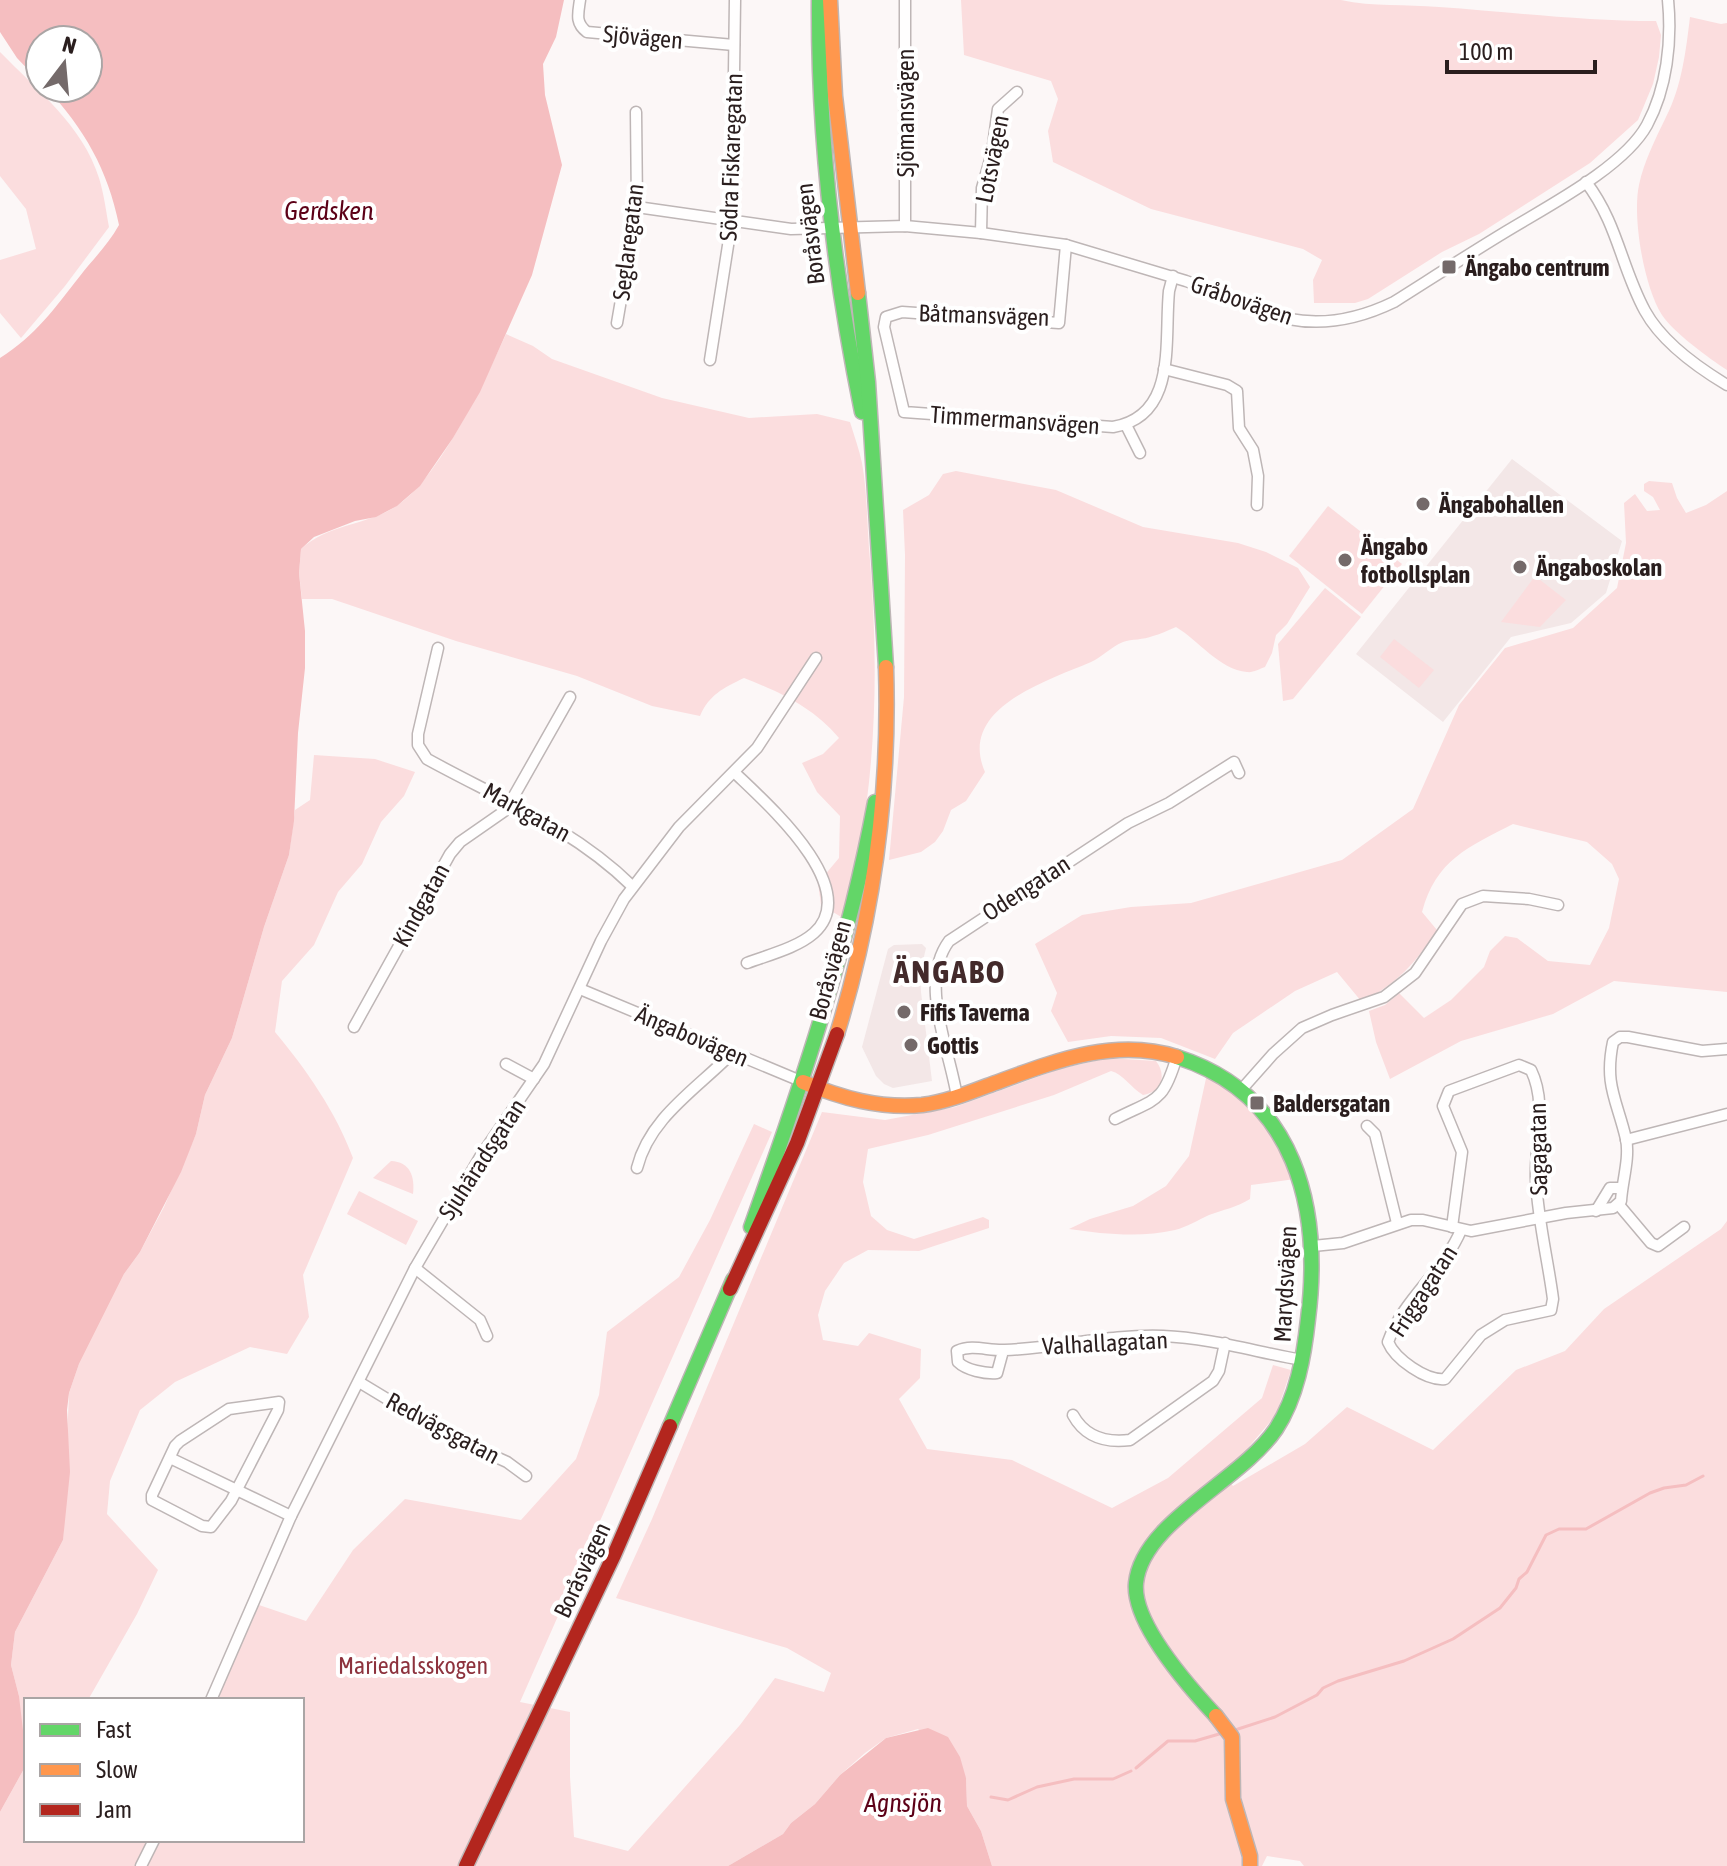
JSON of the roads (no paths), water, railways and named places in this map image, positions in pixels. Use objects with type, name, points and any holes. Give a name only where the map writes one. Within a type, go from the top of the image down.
[{"type":"main road","name":"Boråsvägen","points":[[819,0],[817,51],[820,115],[830,227],[841,306],[873,460]]},
{"type":"main road","name":"Boråsvägen","points":[[466,1866],[614,1555],[730,1289],[810,1085],[854,913],[886,739],[886,630],[868,383],[848,227],[831,51],[830,0]]},
{"type":"main road","name":"Marydsvägen","points":[[810,1085],[860,1102],[901,1106],[933,1104],[1069,1056],[1101,1049],[1142,1049],[1177,1056],[1214,1071],[1242,1089],[1272,1121],[1289,1147],[1310,1207],[1313,1246],[1310,1315],[1302,1360],[1282,1419],[1263,1446],[1241,1469],[1167,1527],[1149,1549],[1140,1566],[1136,1584],[1137,1598],[1145,1618],[1164,1648],[1232,1736],[1232,1794],[1250,1856],[1250,1866]]},
{"type":"street","name":"Sjövägen","points":[[580,0],[578,19],[587,32],[734,45]]},
{"type":"street","name":"Södra Fiskaregatan","points":[[710,360],[732,220],[735,0]]},
{"type":"street","name":"Sjömansvägen","points":[[905,0],[905,226]]},
{"type":"street","name":"Gråbovägen","points":[[637,207],[791,229],[905,226],[1066,245],[1173,276],[1289,319],[1316,322],[1360,316],[1394,302],[1586,182],[1625,151],[1647,126],[1659,97],[1669,50],[1668,0]]},
{"type":"street","name":"Lotsvägen","points":[[981,233],[982,188],[992,153],[998,109],[1017,92]]},
{"type":"street","name":"Seglaregatan","points":[[617,323],[637,207],[636,112]]},
{"type":"street","points":[[1586,182],[1602,203],[1618,237],[1641,303],[1652,321],[1678,350],[1727,385]]},
{"type":"street","name":"Båtmansvägen","points":[[904,412],[884,327],[886,317],[902,312],[1059,323],[1066,245]]},
{"type":"street","name":"Timmermansvägen","points":[[904,412],[1113,427],[1126,425],[1149,411],[1160,392],[1173,276]]},
{"type":"street","points":[[1164,369],[1227,385],[1237,391],[1239,428],[1253,450],[1258,476],[1257,505]]},
{"type":"street","name":"Timmermansvägen","points":[[1126,425],[1140,453]]},
{"type":"street","name":"Markgatan","points":[[438,648],[418,734],[418,745],[427,759],[591,849],[632,886]]},
{"type":"street","name":"Sjuhäradsgatan","points":[[212,1698],[291,1516],[415,1268],[480,1157],[534,1079],[562,1029],[601,941],[632,886],[679,827],[735,773],[769,732],[816,658]]},
{"type":"street","points":[[511,803],[570,697]]},
{"type":"street","name":"Odengatan","points":[[957,1097],[942,1030],[935,977],[941,952],[949,941],[1128,823],[1169,803],[1220,769],[1234,762],[1239,773]]},
{"type":"street","points":[[735,773],[791,830],[808,852],[821,876],[828,900],[826,913],[813,934],[747,963]]},
{"type":"street","name":"Kindgatan","points":[[354,1027],[450,854],[460,842],[496,819],[511,803]]},
{"type":"street","points":[[1242,1089],[1273,1054],[1302,1028],[1384,997],[1415,973],[1462,904],[1483,896],[1529,899],[1558,905]]},
{"type":"street","name":"Ängabovägen","points":[[580,989],[810,1085]]},
{"type":"street","points":[[1619,1205],[1625,1172],[1626,1140],[1611,1092],[1613,1042],[1620,1037],[1628,1037],[1702,1051],[1727,1049]]},
{"type":"street","points":[[637,1168],[651,1136],[666,1114],[718,1067],[729,1052]]},
{"type":"street","points":[[1115,1119],[1156,1101],[1168,1084],[1177,1056]]},
{"type":"street","points":[[506,1064],[534,1079]]},
{"type":"street","name":"Sagagatan","points":[[1456,1229],[1462,1152],[1443,1106],[1445,1099],[1449,1091],[1519,1065],[1531,1070],[1535,1078],[1540,1128],[1535,1178],[1540,1218]]},
{"type":"street","points":[[1626,1140],[1727,1114]]},
{"type":"street","points":[[1367,1126],[1375,1134],[1397,1223]]},
{"type":"street","points":[[1596,1211],[1610,1188],[1620,1188]]},
{"type":"street","points":[[1313,1246],[1343,1243],[1397,1223],[1423,1220],[1471,1231],[1619,1205]]},
{"type":"street","points":[[1619,1205],[1651,1243],[1658,1246],[1684,1227]]},
{"type":"street","name":"Friggagatan","points":[[1456,1229],[1455,1243],[1411,1302],[1388,1342],[1392,1352],[1434,1380],[1445,1379],[1481,1335],[1505,1320],[1551,1310],[1553,1299],[1540,1218]]},
{"type":"street","points":[[415,1268],[480,1320],[487,1336]]},
{"type":"street","name":"Valhallagatan","points":[[1003,1351],[1056,1343],[1163,1336],[1225,1343],[1302,1360]]},
{"type":"street","points":[[1073,1415],[1080,1427],[1090,1434],[1115,1442],[1130,1440],[1213,1381],[1219,1371],[1225,1343]]},
{"type":"street","name":"Redvägsgatan","points":[[359,1382],[445,1434],[507,1462],[526,1476]]},
{"type":"street","points":[[279,1402],[278,1410],[236,1491],[211,1527],[207,1528],[154,1502],[152,1495],[170,1458],[180,1441],[229,1409],[279,1402]]},
{"type":"street","points":[[170,1458],[291,1516]]},
{"type":"street","points":[[141,1866],[153,1842]]},
{"type":"water","name":"Gerdsken","points":[[0,0],[564,0],[556,37],[543,64],[545,95],[562,165],[532,275],[480,392],[420,486],[397,506],[376,517],[355,521],[314,537],[301,549],[299,573],[305,668],[289,855],[264,927],[232,1038],[205,1095],[196,1134],[181,1172],[140,1252],[124,1274],[79,1364],[69,1393],[70,1472],[63,1540],[15,1632],[11,1665],[19,1696],[24,1769],[0,1812],[0,358],[44,321],[119,225],[108,186],[93,151],[59,104],[104,104],[104,24],[24,24],[24,65],[0,32]]},
{"type":"water","name":"Agnsjön","points":[[928,1728],[948,1737],[960,1757],[966,1778],[967,1806],[981,1831],[992,1866],[728,1866],[783,1834],[840,1775],[886,1738]]},
{"type":"waterway","points":[[1235,1730],[1275,1717],[1338,1681],[1404,1661],[1453,1639],[1500,1608],[1527,1572],[1546,1535],[1559,1529],[1586,1529],[1650,1493],[1686,1485],[1703,1476]]},
{"type":"waterway","points":[[1136,1768],[1168,1741],[1195,1741],[1226,1732]]},
{"type":"waterway","points":[[991,1797],[1008,1800],[1037,1787],[1074,1779],[1113,1779],[1131,1771]]},
{"type":"place","name":"Ängabo centrum","points":[[1449,267]]},
{"type":"place","name":"Ängabohallen","points":[[1423,504]]},
{"type":"place","name":"Ängabo fotbollsplan","points":[[1345,560]]},
{"type":"place","name":"Ängaboskolan","points":[[1520,567]]},
{"type":"place","name":"Fifis Taverna","points":[[904,1012]]},
{"type":"place","name":"Gottis","points":[[911,1045]]},
{"type":"place","name":"Baldersgatan","points":[[1257,1103]]},
{"type":"district","name":"ÄNGABO","points":[[950,971]]},
{"type":"park label","name":"Mariedalsskogen","points":[[413,1665]]}]
